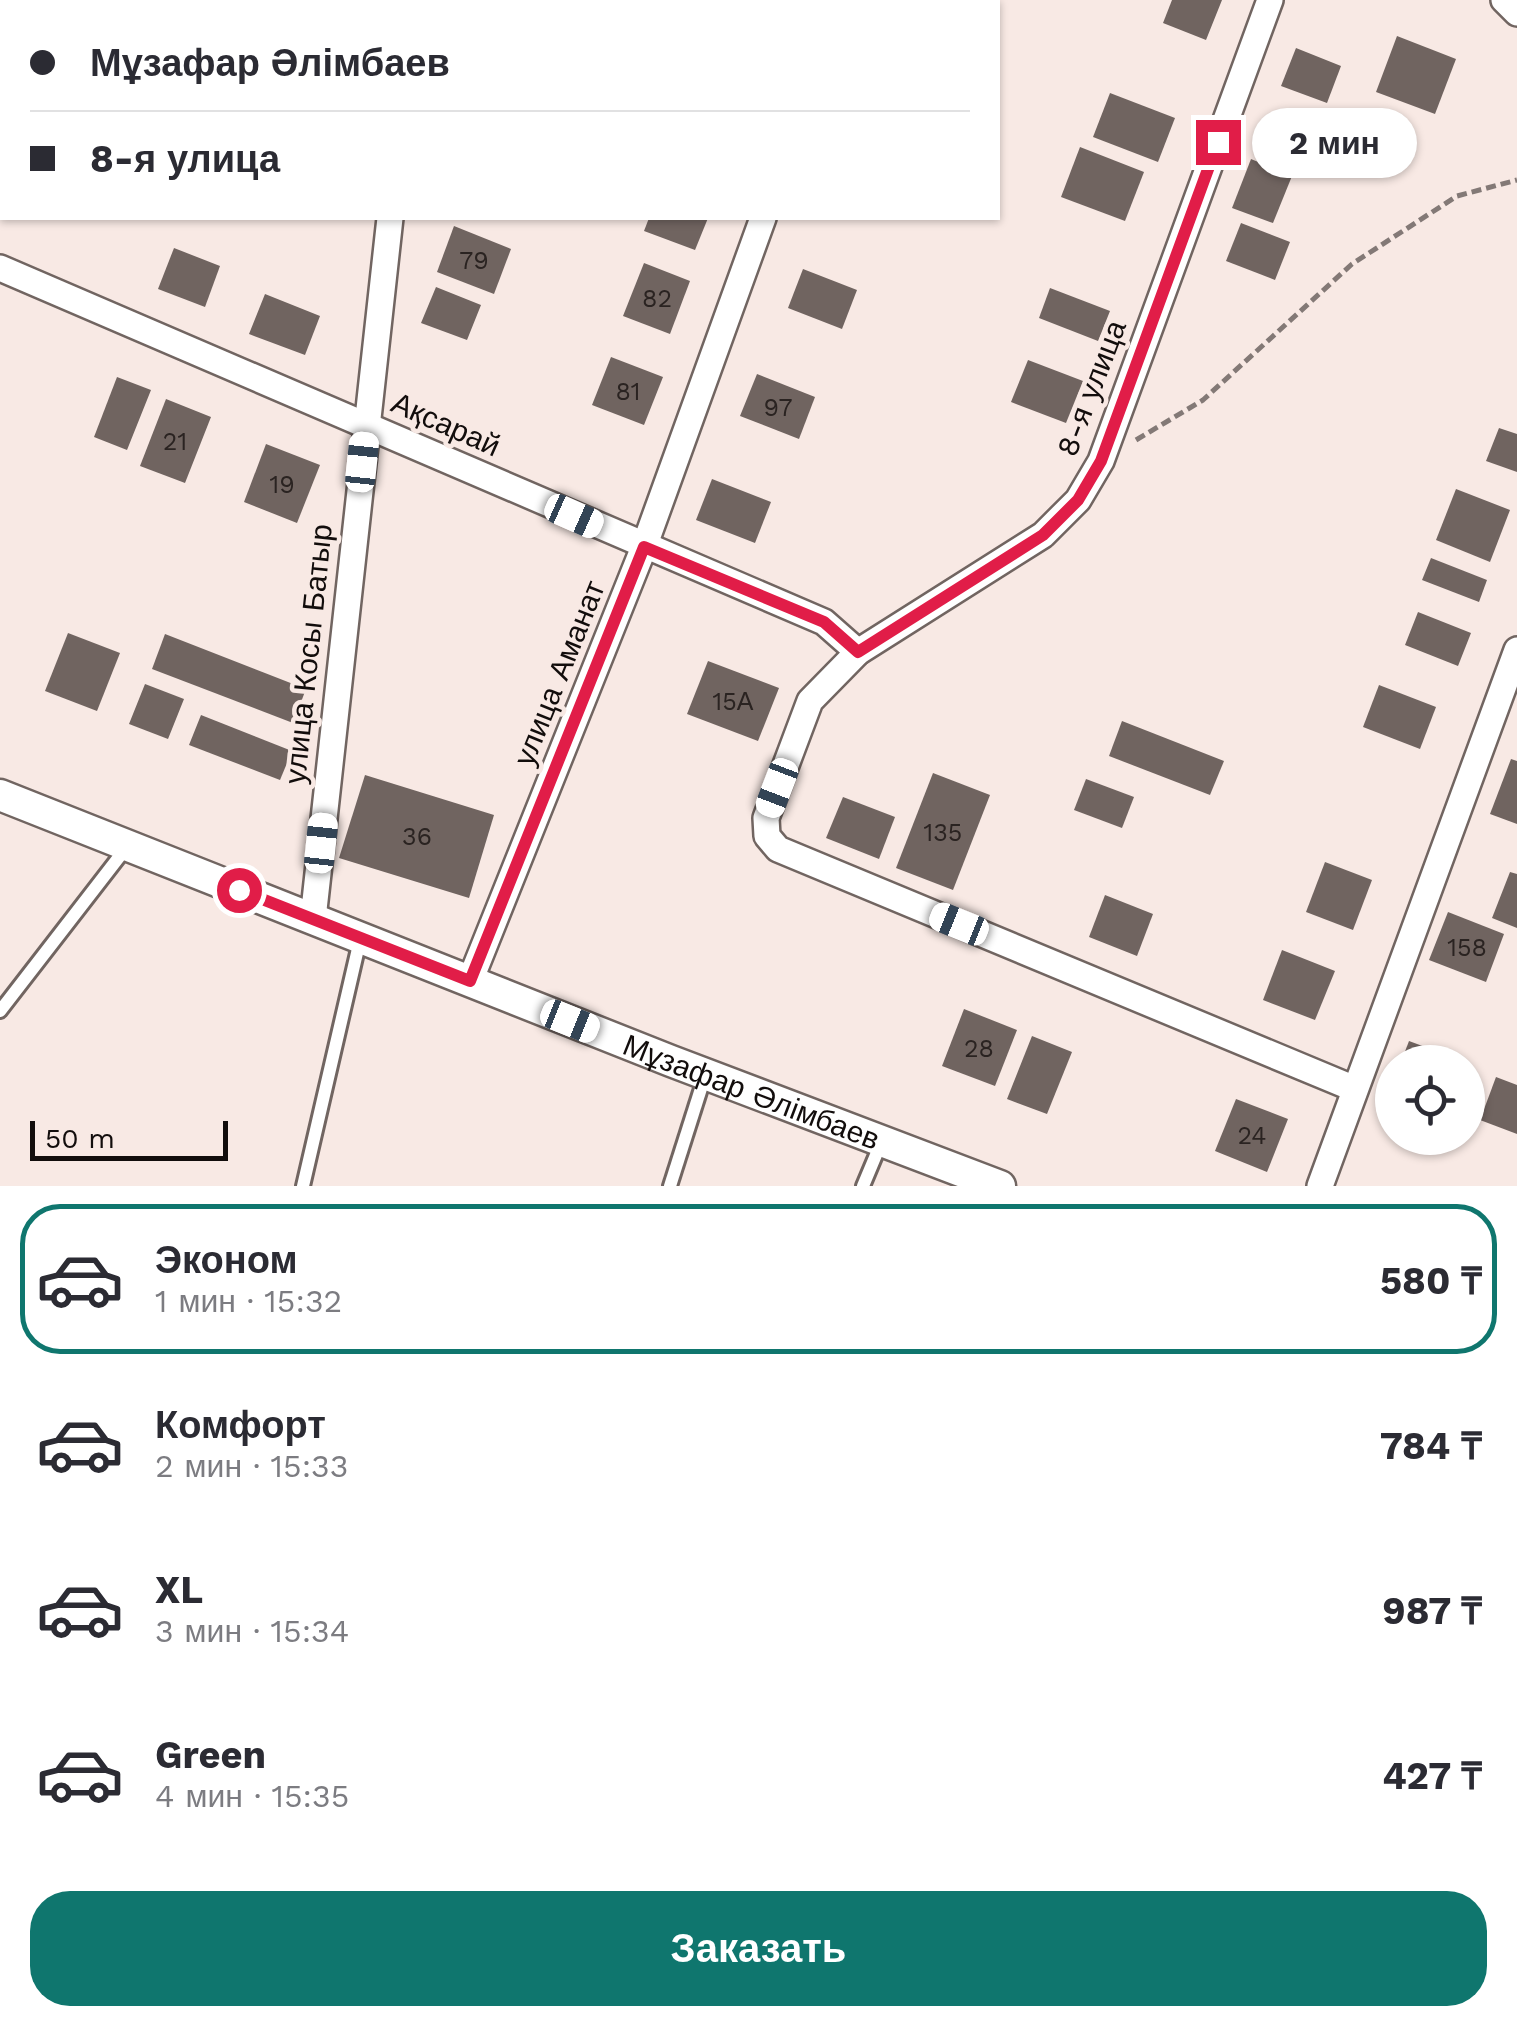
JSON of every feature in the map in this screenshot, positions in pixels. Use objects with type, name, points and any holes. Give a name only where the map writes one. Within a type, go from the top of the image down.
[{"type":"street","name":"8-я улица","points":[[1270,0],[1101,461],[1078,500],[1043,535],[858,652],[810,701],[766,818],[766,836],[778,849],[1355,1088]]},
{"type":"street","points":[[1504,0],[1517,13]]},
{"type":"street","name":"улица Косы Батыр","points":[[313,919],[390,220]]},
{"type":"street","name":"улица Аманат","points":[[470,981],[644,547],[762,220]]},
{"type":"street","name":"Ақсарай","points":[[0,268],[824,622],[858,652]]},
{"type":"street","points":[[1320,1186],[1517,650]]},
{"type":"street","name":"Мұзафар Әлімбаев","points":[[0,795],[1000,1186]]},
{"type":"lane","points":[[0,1012],[128,846]]},
{"type":"lane","points":[[302,1186],[360,938]]},
{"type":"lane","points":[[670,1186],[706,1074]]},
{"type":"lane","points":[[863,1186],[882,1141]]},
{"type":"path","points":[[1101,461],[1203,400],[1352,264],[1457,196],[1517,180]]},
{"type":"building","points":[[1172,0],[1222,0],[1206,40],[1163,23]]},
{"type":"building","points":[[1397,36],[1456,59],[1435,114],[1376,92]]},
{"type":"building","points":[[1296,48],[1341,66],[1327,103],[1281,86]]},
{"type":"building","points":[[1110,93],[1175,118],[1158,162],[1093,137]]},
{"type":"building","points":[[1080,147],[1144,172],[1125,221],[1061,197]]},
{"type":"building","points":[[1251,159],[1292,176],[1273,223],[1232,208]]},
{"type":"building","points":[[648,220],[707,220],[695,250],[644,231]]},
{"type":"building","points":[[1241,223],[1290,242],[1275,280],[1226,261]]},
{"type":"building","points":[[454,226],[511,249],[494,294],[437,272]]},
{"type":"building","points":[[174,248],[220,266],[205,307],[158,289]]},
{"type":"building","points":[[644,263],[690,281],[670,334],[623,316]]},
{"type":"building","points":[[803,269],[857,290],[842,329],[788,308]]},
{"type":"building","points":[[436,287],[481,305],[467,340],[421,323]]},
{"type":"building","points":[[1050,288],[1110,311],[1098,341],[1039,318]]},
{"type":"building","points":[[265,294],[320,316],[305,355],[249,334]]},
{"type":"building","points":[[611,357],[663,377],[644,425],[592,405]]},
{"type":"building","points":[[1028,360],[1083,381],[1066,423],[1011,402]]},
{"type":"building","points":[[757,374],[815,397],[799,439],[740,416]]},
{"type":"building","points":[[117,377],[151,390],[127,450],[94,437]]},
{"type":"building","points":[[166,399],[211,417],[185,483],[140,466]]},
{"type":"building","points":[[1499,428],[1517,434],[1517,472],[1486,461]]},
{"type":"building","points":[[266,444],[320,465],[297,523],[244,502]]},
{"type":"building","points":[[712,479],[771,502],[755,543],[696,520]]},
{"type":"building","points":[[1456,489],[1510,510],[1490,562],[1436,540]]},
{"type":"building","points":[[1431,558],[1487,580],[1479,602],[1422,580]]},
{"type":"building","points":[[1418,612],[1471,633],[1458,666],[1405,645]]},
{"type":"building","points":[[68,633],[120,653],[97,711],[45,691]]},
{"type":"building","points":[[165,634],[306,689],[293,723],[152,669]]},
{"type":"building","points":[[708,661],[779,688],[758,741],[687,714]]},
{"type":"building","points":[[145,684],[184,699],[168,739],[129,724]]},
{"type":"building","points":[[1379,685],[1436,707],[1420,749],[1363,727]]},
{"type":"building","points":[[201,715],[292,751],[280,780],[189,745]]},
{"type":"building","points":[[1122,721],[1224,761],[1210,795],[1109,756]]},
{"type":"building","points":[[1511,759],[1517,761],[1517,824],[1490,814]]},
{"type":"building","points":[[933,773],[990,795],[953,890],[896,868]]},
{"type":"building","points":[[365,775],[494,815],[469,898],[339,858]]},
{"type":"building","points":[[1086,779],[1134,797],[1122,828],[1074,810]]},
{"type":"building","points":[[843,797],[895,817],[879,859],[826,838]]},
{"type":"building","points":[[1325,862],[1372,880],[1353,930],[1306,912]]},
{"type":"building","points":[[1510,872],[1517,874],[1517,928],[1492,918]]},
{"type":"building","points":[[1105,895],[1153,914],[1137,956],[1089,937]]},
{"type":"building","points":[[1448,912],[1504,934],[1486,982],[1429,960]]},
{"type":"building","points":[[1282,950],[1335,971],[1315,1020],[1263,1000]]},
{"type":"building","points":[[964,1009],[1017,1030],[995,1086],[942,1066]]},
{"type":"building","points":[[1032,1036],[1072,1052],[1047,1114],[1007,1099]]},
{"type":"building","points":[[1496,1077],[1517,1085],[1517,1134],[1485,1122],[1485,1107]]},
{"type":"building","points":[[1236,1099],[1288,1119],[1267,1172],[1215,1151]]},
{"type":"route","points":[[239,890],[470,981],[644,547],[824,622],[858,652],[1043,535],[1078,500],[1101,461],[1218,142]]}]
